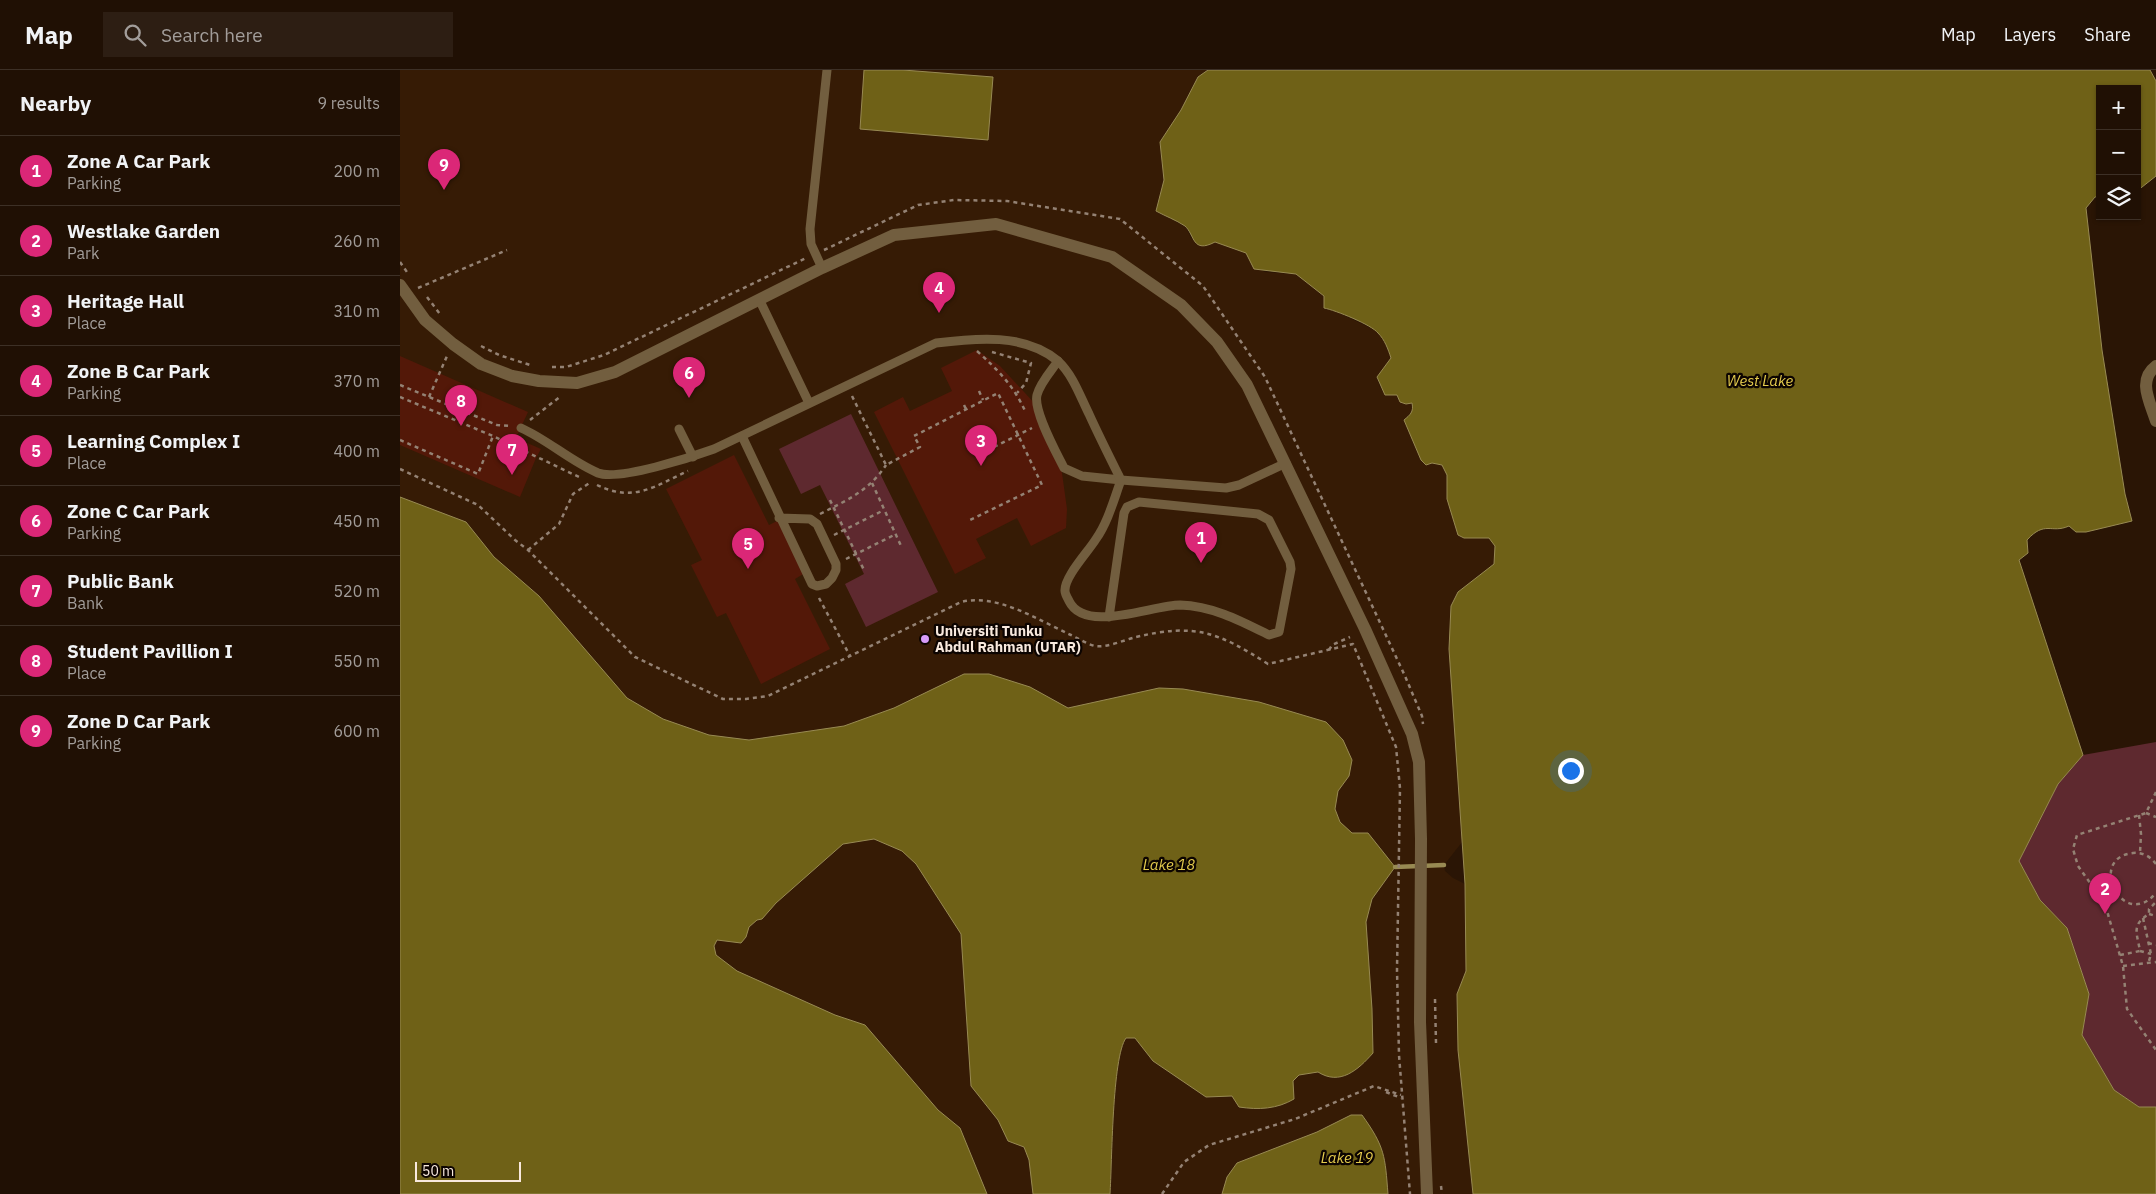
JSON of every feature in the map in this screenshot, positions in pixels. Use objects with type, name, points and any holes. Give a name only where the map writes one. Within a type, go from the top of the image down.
[{"type":"street","points":[[403,289],[425,320],[453,344],[481,364],[512,376],[539,381],[577,382],[615,372],[760,301],[822,268],[894,235],[996,224],[1112,257],[1182,305],[1217,342],[1247,385],[1286,463],[1412,734],[1419,762],[1421,839],[1420,1022],[1427,1194]]},
{"type":"street","points":[[2152,369],[2145,383],[2156,422]]},
{"type":"lane","points":[[822,268],[811,244],[810,229],[826,70]]},
{"type":"lane","points":[[760,301],[809,403]]},
{"type":"lane","points":[[522,426],[600,474],[615,475],[693,457],[714,449],[936,343],[965,339],[1004,339],[1037,348],[1058,361],[1072,377],[1120,480],[1097,538],[1068,580],[1064,591],[1070,604],[1081,614],[1094,617],[1109,617],[1180,605],[1224,613],[1269,636],[1279,632],[1291,568],[1290,562],[1269,520],[1258,514],[1139,502],[1127,507],[1124,513],[1109,617]]},
{"type":"lane","points":[[1058,361],[1040,388],[1036,400],[1039,413],[1064,468],[1082,476],[1226,488],[1240,485],[1286,463]]},
{"type":"lane","points":[[679,428],[693,457]]},
{"type":"lane","points":[[742,436],[779,518],[812,584],[816,586],[826,584],[832,578],[836,570],[836,564],[817,524],[810,519],[779,518]]},
{"type":"path","points":[[551,367],[566,367],[604,355],[918,205],[954,200],[1007,202],[1120,219],[1204,286],[1265,377],[1405,676],[1422,716],[1424,732]]},
{"type":"path","points":[[403,289],[507,250]]},
{"type":"path","points":[[474,343],[499,355],[536,366]]},
{"type":"path","points":[[984,350],[972,346],[1004,376],[1017,393],[1029,419]]},
{"type":"path","points":[[989,351],[1005,354],[1031,363],[1026,383],[1017,393]]},
{"type":"path","points":[[429,397],[439,372]]},
{"type":"path","points":[[400,385],[497,425],[509,427]]},
{"type":"path","points":[[979,391],[984,400]]},
{"type":"path","points":[[522,426],[535,418],[565,393]]},
{"type":"path","points":[[853,396],[858,393]]},
{"type":"path","points":[[897,458],[920,447],[914,436],[998,393],[1042,485],[970,520]]},
{"type":"path","points":[[400,397],[494,436],[536,458]]},
{"type":"path","points":[[964,405],[966,409]]},
{"type":"path","points":[[994,447],[1019,435]]},
{"type":"path","points":[[400,440],[478,474],[494,436]]},
{"type":"path","points":[[810,519],[867,488],[886,465]]},
{"type":"path","points":[[400,469],[478,505],[528,550],[635,657],[723,699],[746,699],[768,696],[961,602],[979,599],[998,602],[1097,646],[1162,631],[1195,630],[1236,643],[1268,664],[1353,644],[1396,747],[1400,788],[1397,970],[1401,1097],[1410,1194]]},
{"type":"path","points":[[528,550],[558,524],[573,494],[591,482]]},
{"type":"path","points":[[872,483],[902,548]]},
{"type":"path","points":[[830,500],[864,570]]},
{"type":"path","points":[[844,530],[884,510]]},
{"type":"path","points":[[856,554],[896,534]]},
{"type":"path","points":[[812,584],[850,656]]},
{"type":"path","points":[[1330,650],[1332,645],[1350,637]]},
{"type":"path","points":[[2146,813],[2156,792]]},
{"type":"path","points":[[2156,817],[2146,813],[2077,834],[2073,849],[2078,866],[2105,904],[2123,966],[2127,1009],[2156,1050]]},
{"type":"path","points":[[2139,815],[2140,853]]},
{"type":"path","points":[[2156,864],[2147,856],[2140,853],[2131,853],[2116,862],[2110,878],[2116,894],[2131,903],[2140,904],[2156,894]]},
{"type":"path","points":[[2149,914],[2149,908],[2156,902]]},
{"type":"path","points":[[2140,952],[2136,927],[2139,920],[2149,914],[2156,916]]},
{"type":"path","points":[[2143,918],[2151,954],[2149,962]]},
{"type":"path","points":[[2148,943],[2156,945]]},
{"type":"path","points":[[2120,955],[2140,952],[2151,954]]},
{"type":"path","points":[[2123,966],[2156,962]]},
{"type":"path","points":[[1435,993],[1436,1052]]},
{"type":"path","points":[[1162,1194],[1184,1162],[1209,1145],[1295,1119],[1374,1086],[1401,1097]]},
{"type":"path","points":[[1441,1184],[1442,1194]]},
{"type":"shaded area","name":"Universiti Tunku Abdul Rahman (UTAR)","points":[[400,70],[1208,70],[1198,77],[1181,110],[1160,142],[1164,180],[1156,211],[1186,227],[1191,238],[1207,246],[1215,242],[1246,253],[1264,272],[1296,274],[1324,296],[1324,308],[1333,310],[1377,331],[1386,344],[1391,358],[1377,377],[1380,387],[1383,391],[1397,395],[1412,403],[1413,409],[1411,414],[1432,463],[1442,465],[1447,475],[1447,485],[1465,538],[1489,538],[1495,545],[1494,564],[1458,592],[1450,629],[1449,649],[1463,841],[1444,865],[1445,871],[1453,878],[1465,884],[1466,971],[1457,994],[1458,1050],[1473,1194],[400,1194]]},
{"type":"shaded area","points":[[851,414],[938,592],[866,627],[845,584],[864,574],[820,485],[801,494],[779,449]]},
{"type":"shaded area","points":[[2156,742],[2156,1107],[2139,1107],[2114,1090],[2082,1035],[2089,994],[2067,928],[2040,900],[2019,861],[2058,784],[2083,755]]},
{"type":"water","points":[[864,70],[903,70],[993,77],[988,140],[860,129]]},
{"type":"water","name":"West Lake","points":[[1208,70],[2150,70],[2156,81],[2156,176],[2141,188],[2141,85],[2096,85],[2096,197],[2086,208],[2102,350],[2125,494],[2132,521],[2086,532],[2076,532],[2069,526],[2039,530],[2027,540],[2028,553],[2019,560],[2083,755],[2058,784],[2019,861],[2040,900],[2067,928],[2089,994],[2082,1035],[2114,1090],[2139,1107],[2156,1107],[2156,1194],[1473,1194],[1458,1050],[1457,994],[1466,971],[1465,884],[1449,649],[1451,606],[1458,592],[1494,564],[1495,546],[1489,538],[1464,538],[1458,535],[1447,499],[1447,475],[1442,465],[1432,463],[1426,465],[1421,460],[1404,420],[1411,413],[1412,403],[1400,402],[1397,395],[1385,395],[1377,377],[1391,358],[1378,333],[1353,318],[1324,308],[1324,296],[1296,274],[1254,269],[1246,253],[1215,242],[1208,245],[1198,245],[1185,226],[1156,211],[1164,180],[1160,142],[1181,110],[1198,77]]},
{"type":"water","name":"Lake 18","points":[[400,497],[466,522],[494,557],[539,596],[627,698],[663,719],[709,735],[749,740],[844,726],[894,708],[964,674],[989,674],[1030,687],[1068,708],[1159,688],[1183,689],[1259,702],[1326,722],[1343,740],[1352,760],[1349,776],[1338,791],[1335,809],[1340,822],[1352,833],[1368,833],[1395,867],[1372,899],[1366,922],[1373,1053],[1355,1070],[1341,1077],[1326,1076],[1318,1072],[1299,1075],[1293,1081],[1294,1099],[1274,1107],[1254,1108],[1239,1107],[1232,1096],[1206,1097],[1153,1061],[1135,1038],[1126,1038],[1121,1049],[1115,1088],[1110,1194],[1033,1194],[1029,1160],[1024,1147],[1008,1141],[998,1120],[971,1086],[961,934],[916,864],[902,851],[874,839],[843,844],[776,903],[762,919],[757,920],[749,927],[746,937],[741,943],[717,940],[714,946],[716,955],[737,971],[835,1015],[865,1025],[938,1110],[960,1128],[987,1194],[400,1194]]},
{"type":"water","name":"Lake 19","points":[[1351,1115],[1362,1115],[1380,1144],[1385,1161],[1388,1194],[1222,1194],[1227,1177],[1237,1163],[1317,1132]]},
{"type":"building","points":[[977,350],[1000,366],[1037,406],[1054,445],[1062,473],[1067,509],[1066,528],[1031,546],[1017,518],[976,539],[986,558],[955,574],[874,412],[903,397],[910,411],[952,391],[941,368]]},
{"type":"building","points":[[400,356],[528,412],[516,438],[541,449],[520,497],[400,445]]},
{"type":"building","points":[[734,455],[769,525],[779,520],[805,573],[795,579],[830,649],[761,684],[726,613],[717,617],[691,565],[702,560],[666,489]]},
{"type":"waterway","points":[[1395,867],[1444,865]]},
{"type":"place","name":"Zone D Car Park","points":[[444,190]]},
{"type":"place","name":"Zone B Car Park","points":[[939,313]]},
{"type":"place","name":"Zone C Car Park","points":[[689,398]]},
{"type":"place","name":"Student Pavillion I","points":[[461,426]]},
{"type":"place","name":"Heritage Hall","points":[[981,466]]},
{"type":"place","name":"Public Bank","points":[[512,475]]},
{"type":"place","name":"Zone A Car Park","points":[[1201,563]]},
{"type":"place","name":"Learning Complex I","points":[[748,569]]},
{"type":"place","name":"Universiti Tunku Abdul Rahman (UTAR)","points":[[925,639]]},
{"type":"place","name":"Westlake Garden","points":[[2105,914]]}]
